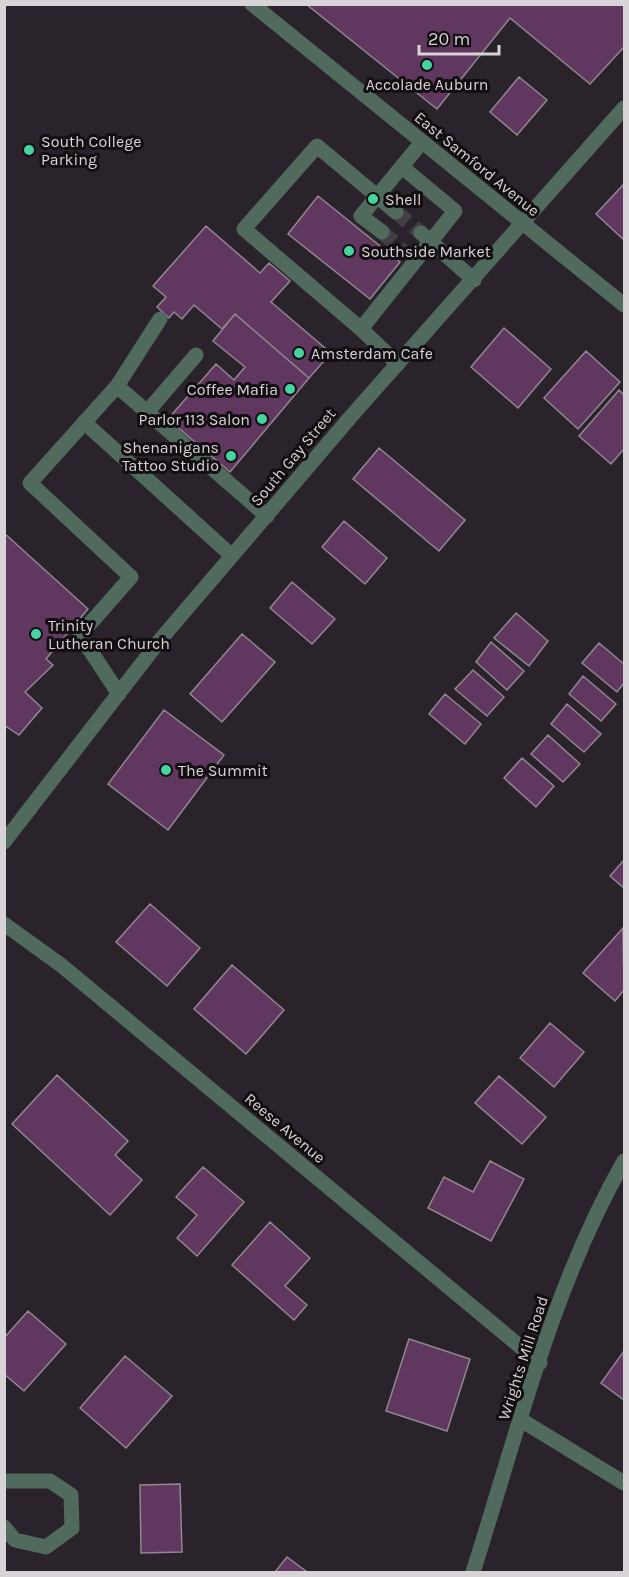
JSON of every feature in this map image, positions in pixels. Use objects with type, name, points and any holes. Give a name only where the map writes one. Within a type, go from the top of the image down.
[{"type":"street","name":"East Samford Avenue","points":[[252,4],[624,305]]},
{"type":"street","name":"South Gay Street","points":[[4,842],[160,639],[624,108]]},
{"type":"street","points":[[382,232],[361,216],[422,142]]},
{"type":"street","points":[[396,212],[317,146],[244,230],[361,329],[398,364]]},
{"type":"street","points":[[361,329],[410,258],[426,238],[455,211],[402,167]]},
{"type":"street","points":[[426,238],[474,280]]},
{"type":"street","points":[[119,694],[80,635],[131,577],[30,483],[117,386],[160,319]]},
{"type":"street","points":[[148,411],[196,355]]},
{"type":"street","points":[[117,386],[267,516]]},
{"type":"street","points":[[84,422],[232,556]]},
{"type":"street","name":"Reese Avenue","points":[[4,924],[61,965],[540,1363]]},
{"type":"street","name":"Wrights Mill Road","points":[[473,1572],[560,1303],[610,1187],[624,1161]]},
{"type":"street","points":[[521,1420],[624,1483]]},
{"type":"street","points":[[4,1480],[50,1481],[71,1495],[72,1528],[46,1547],[15,1540],[4,1527]]},
{"type":"building","name":"Accolade Auburn","points":[[306,4],[624,4],[624,47],[590,84],[510,18],[437,109]]},
{"type":"building","points":[[519,77],[547,100],[517,135],[490,112]]},
{"type":"building","points":[[624,184],[624,240],[596,214]]},
{"type":"building","name":"Southside Market","points":[[318,196],[400,262],[370,299],[288,234]]},
{"type":"building","points":[[206,226],[260,273],[269,263],[290,281],[271,302],[331,353],[309,378],[235,314],[222,329],[194,305],[182,319],[174,312],[169,318],[157,307],[166,297],[153,286]]},
{"type":"building","points":[[235,314],[309,378],[230,472],[168,419],[216,364],[234,380],[245,367],[213,341]]},
{"type":"building","points":[[504,328],[551,369],[518,408],[471,367]]},
{"type":"building","points":[[586,351],[620,382],[578,429],[544,398]]},
{"type":"building","points":[[619,390],[624,395],[624,449],[611,464],[579,436]]},
{"type":"building","points":[[379,448],[465,520],[439,551],[353,479]]},
{"type":"building","points":[[344,521],[387,558],[365,584],[322,547]]},
{"type":"building","name":"Trinity Lutheran Church","points":[[4,533],[88,609],[46,659],[53,665],[25,692],[42,708],[19,735],[4,725]]},
{"type":"building","points":[[292,582],[335,619],[312,644],[270,608]]},
{"type":"building","points":[[516,613],[548,641],[529,666],[494,638]]},
{"type":"building","points":[[242,634],[275,662],[222,722],[190,694]]},
{"type":"building","points":[[491,642],[524,671],[507,690],[476,662]]},
{"type":"building","points":[[599,643],[624,664],[624,683],[617,692],[582,663]]},
{"type":"building","points":[[473,670],[504,697],[487,716],[455,689]]},
{"type":"building","points":[[583,676],[616,704],[601,721],[569,694]]},
{"type":"building","points":[[445,694],[481,724],[465,744],[429,714]]},
{"type":"building","points":[[567,704],[601,734],[584,752],[551,724]]},
{"type":"building","name":"The Summit","points":[[164,710],[224,755],[168,830],[108,784]]},
{"type":"building","points":[[548,735],[580,764],[563,782],[531,754]]},
{"type":"building","points":[[522,758],[554,786],[536,807],[504,778]]},
{"type":"building","points":[[624,860],[624,888],[610,876]]},
{"type":"building","points":[[150,904],[200,948],[167,986],[116,942]]},
{"type":"building","points":[[623,928],[624,990],[615,1001],[583,973]]},
{"type":"building","points":[[232,965],[284,1010],[246,1054],[194,1009]]},
{"type":"building","points":[[550,1023],[584,1052],[554,1087],[520,1058]]},
{"type":"building","points":[[57,1075],[128,1141],[115,1155],[142,1180],[110,1215],[12,1124]]},
{"type":"building","points":[[499,1076],[546,1117],[522,1144],[475,1103]]},
{"type":"building","points":[[490,1161],[524,1179],[491,1241],[428,1208],[444,1177],[473,1192]]},
{"type":"building","points":[[203,1167],[244,1202],[197,1256],[177,1238],[197,1215],[176,1197]]},
{"type":"building","points":[[270,1222],[310,1258],[285,1286],[307,1305],[294,1320],[232,1265]]},
{"type":"building","points":[[28,1311],[66,1344],[24,1391],[4,1374],[4,1338]]},
{"type":"building","points":[[409,1339],[470,1359],[447,1431],[386,1411]]},
{"type":"building","points":[[624,1351],[624,1400],[601,1383]]},
{"type":"building","points":[[125,1356],[172,1396],[126,1448],[80,1408]]},
{"type":"building","points":[[180,1484],[182,1552],[141,1553],[140,1485]]},
{"type":"building","points":[[287,1557],[307,1572],[275,1572]]},
{"type":"tunnel","points":[[396,212],[421,233]]},
{"type":"tunnel","points":[[382,232],[405,253]]},
{"type":"place","name":"Accolade Auburn","points":[[427,65]]},
{"type":"place","name":"South College Parking","points":[[29,150]]},
{"type":"place","name":"Shell","points":[[373,199]]},
{"type":"place","name":"Southside Market","points":[[349,251]]},
{"type":"place","name":"Amsterdam Cafe","points":[[299,353]]},
{"type":"place","name":"Coffee Mafia","points":[[290,389]]},
{"type":"place","name":"Parlor 113 Salon","points":[[262,419]]},
{"type":"place","name":"Shenanigans Tattoo Studio","points":[[231,456]]},
{"type":"place","name":"Trinity Lutheran Church","points":[[36,634]]},
{"type":"place","name":"The Summit","points":[[166,770]]}]
